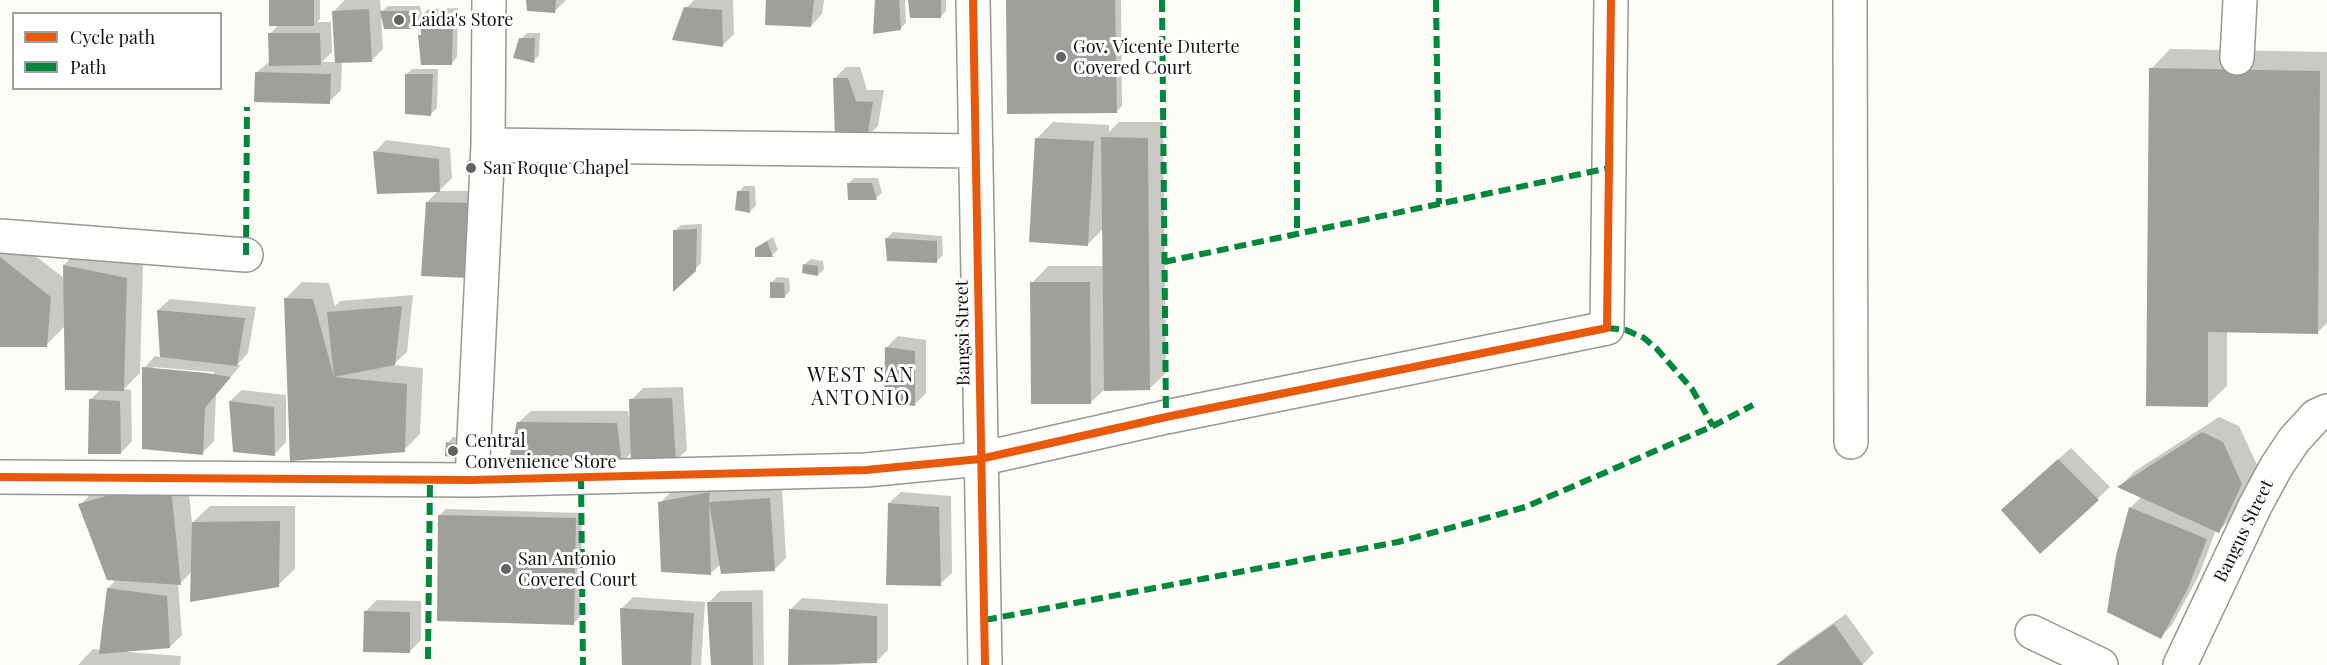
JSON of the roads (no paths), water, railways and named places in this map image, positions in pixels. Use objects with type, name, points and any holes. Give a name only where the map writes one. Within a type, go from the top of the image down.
[{"type":"street","points":[[472,480],[488,145],[489,0]]},
{"type":"street","name":"Bangsi Street","points":[[973,0],[985,665]]},
{"type":"street","points":[[0,477],[472,480],[866,470],[980,459],[1166,417],[1607,328],[1611,0]]},
{"type":"street","points":[[1850,0],[1851,442]]},
{"type":"street","points":[[2237,58],[2240,0]]},
{"type":"street","points":[[488,145],[976,151]]},
{"type":"street","points":[[0,236],[246,255]]},
{"type":"street","name":"Bangus Street","points":[[2180,665],[2276,466],[2294,440],[2316,416],[2327,411]]},
{"type":"street","points":[[2032,632],[2102,665]]},
{"type":"place","name":"Laida's Store","points":[[399,20]]},
{"type":"place","name":"Gov. Vicente Duterte Covered Court","points":[[1061,57]]},
{"type":"place","name":"San Roque Chapel","points":[[471,168]]},
{"type":"place","name":"Central Convenience Store","points":[[453,451]]},
{"type":"place","name":"San Antonio Covered Court","points":[[506,569]]},
{"type":"district","name":"WEST SAN ANTONIO","points":[[861,388]]}]
